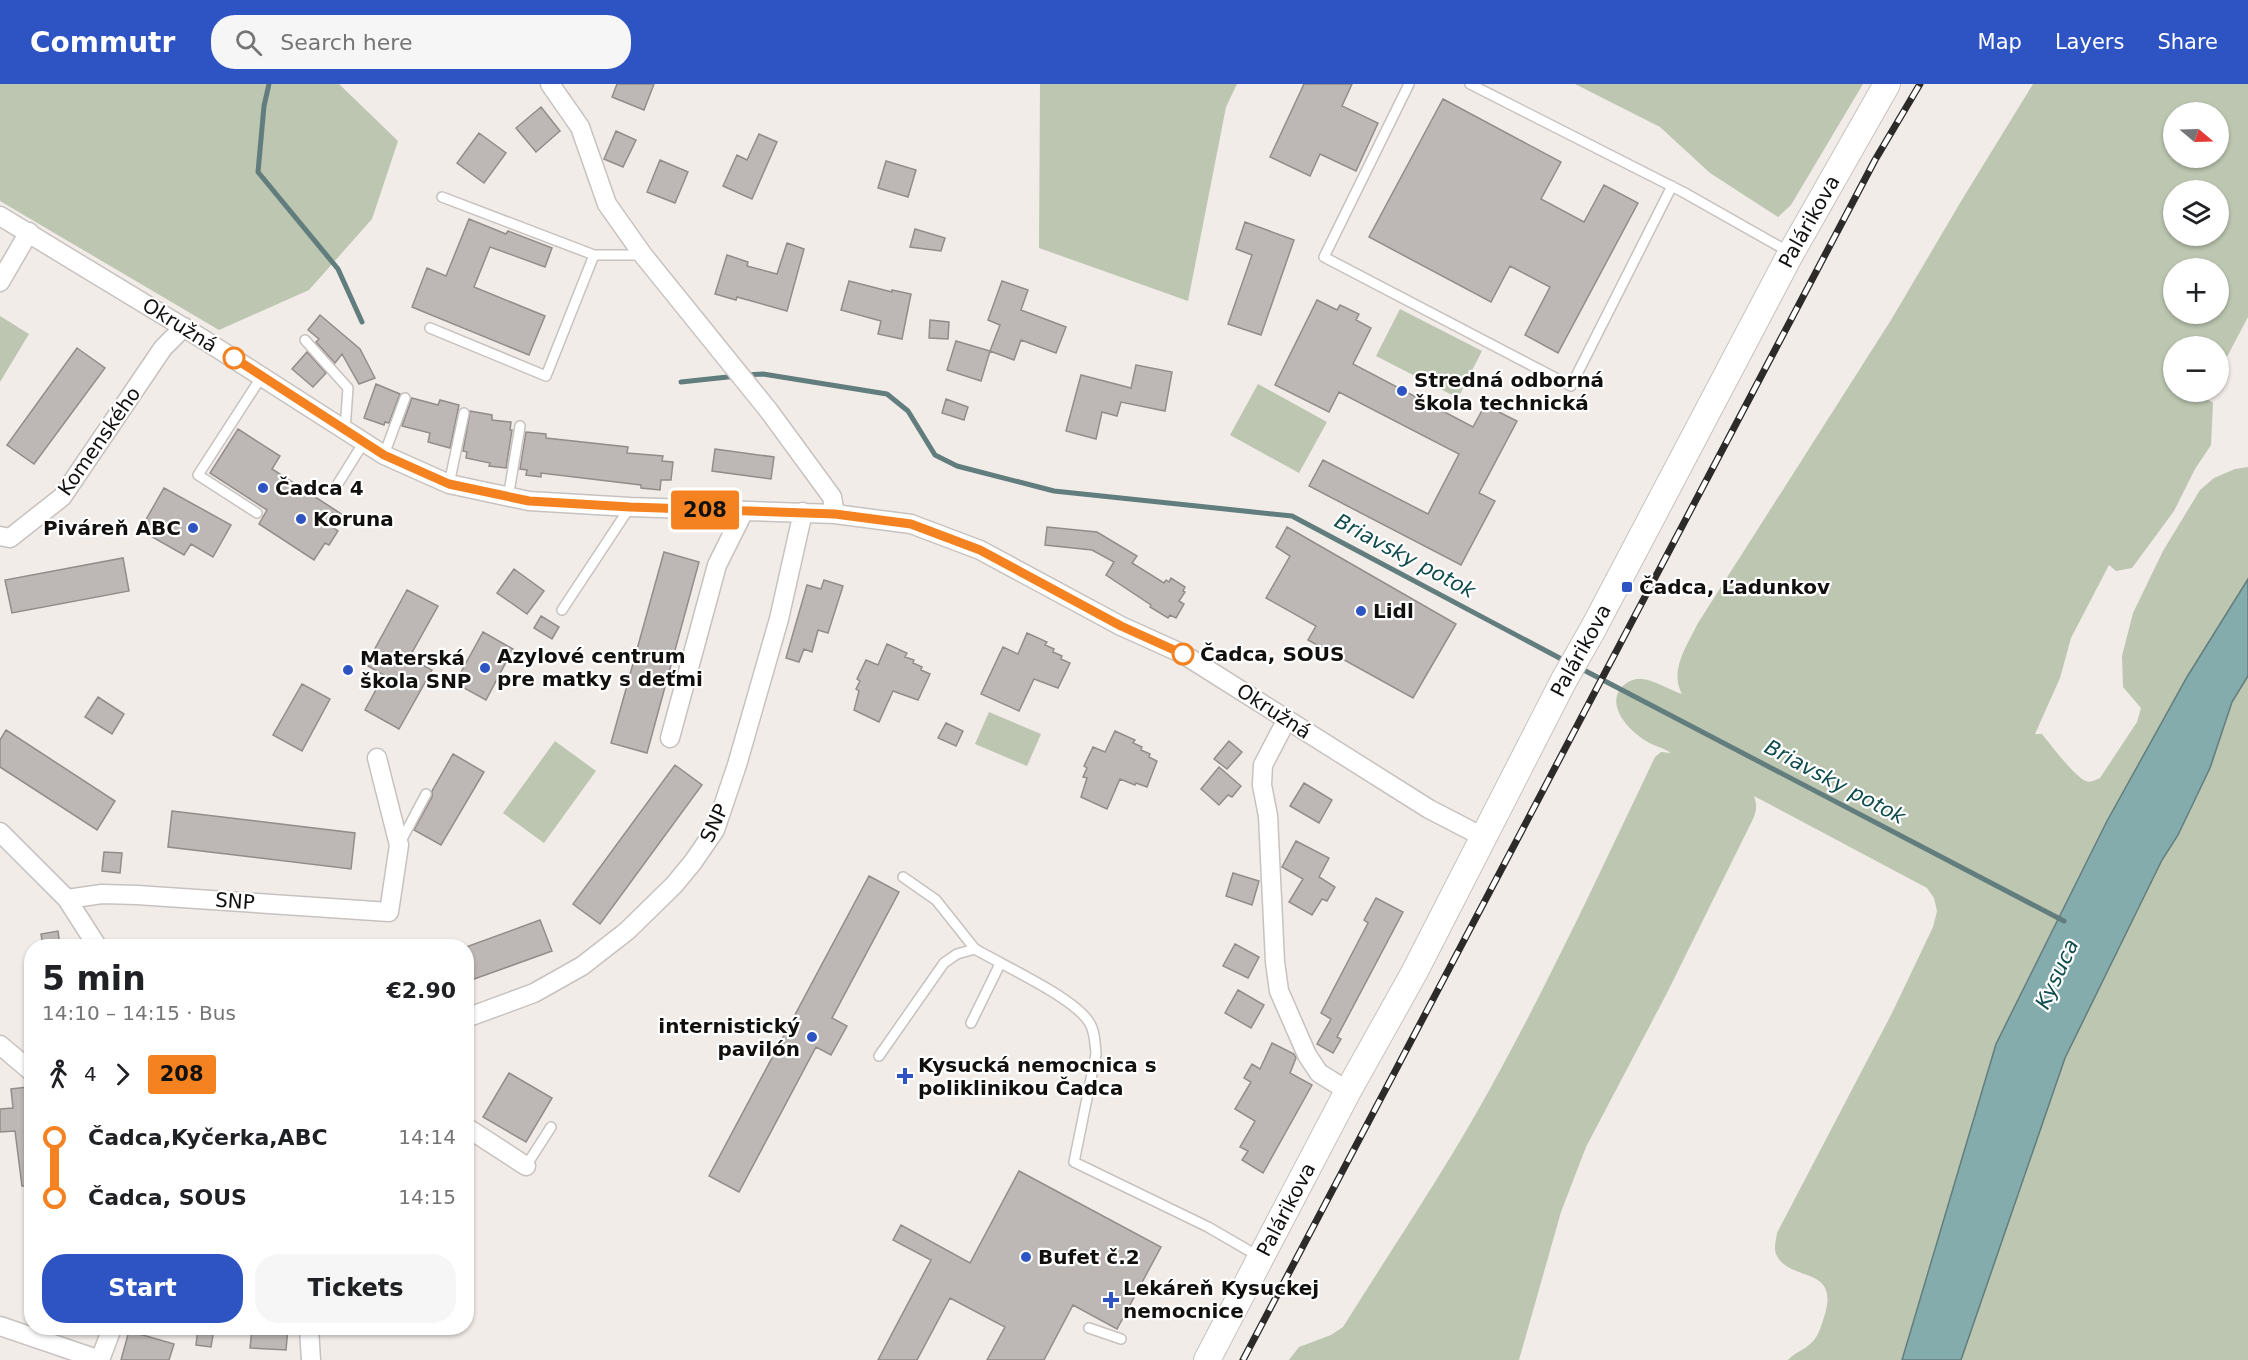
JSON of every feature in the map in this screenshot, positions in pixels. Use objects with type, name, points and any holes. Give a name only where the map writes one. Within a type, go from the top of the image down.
[{"type":"main road","name":"Palárikova","points":[[1207,1360],[1348,1091],[1414,973],[1564,680],[1791,253],[1887,84]]},
{"type":"street","points":[[550,84],[580,127],[607,204],[643,255],[769,411],[832,497],[835,514]]},
{"type":"street","name":"Okružná","points":[[0,216],[184,327],[384,455],[449,484],[508,498],[630,507],[835,514],[911,524],[980,550],[1121,626],[1183,654],[1430,809],[1485,838]]},
{"type":"street","points":[[0,282],[29,232]]},
{"type":"street","name":"Komenského","points":[[0,536],[10,538],[62,497],[163,348],[184,327]]},
{"type":"street","points":[[670,738],[717,565],[744,511]]},
{"type":"street","name":"SNP","points":[[474,1015],[534,993],[582,966],[627,931],[674,885],[715,830],[737,765],[779,620],[803,512]]},
{"type":"street","points":[[1287,719],[1263,765],[1262,785],[1268,816],[1275,962],[1279,991],[1307,1055],[1319,1073],[1348,1091]]},
{"type":"street","name":"SNP","points":[[67,899],[102,894],[137,895],[390,912],[399,845],[377,758]]},
{"type":"street","points":[[0,832],[67,899],[93,939]]},
{"type":"street","points":[[0,1045],[24,1065]]},
{"type":"street","points":[[474,1132],[526,1166]]},
{"type":"street","points":[[0,1326],[24,1334]]},
{"type":"street","points":[[26,1335],[100,1360],[109,1335]]},
{"type":"street","points":[[309,1335],[310,1360]]},
{"type":"lane","points":[[1409,84],[1324,257],[1571,386],[1672,186]]},
{"type":"lane","points":[[1470,84],[1672,186],[1791,253]]},
{"type":"lane","points":[[442,197],[594,255],[643,255]]},
{"type":"lane","points":[[430,328],[546,376],[594,255]]},
{"type":"lane","points":[[305,340],[348,388],[345,430]]},
{"type":"lane","points":[[257,513],[198,475],[261,376]]},
{"type":"lane","points":[[384,455],[405,398]]},
{"type":"lane","points":[[449,484],[464,412]]},
{"type":"lane","points":[[508,498],[520,426]]},
{"type":"lane","points":[[334,490],[364,442]]},
{"type":"lane","points":[[562,610],[630,507]]},
{"type":"lane","points":[[399,845],[426,794]]},
{"type":"lane","points":[[903,877],[936,900],[975,950],[1061,997],[1077,1008],[1090,1023],[1096,1054],[1074,1162],[1208,1227],[1261,1257]]},
{"type":"lane","points":[[879,1056],[944,963],[957,954],[975,950]]},
{"type":"lane","points":[[971,1023],[1000,964]]},
{"type":"lane","points":[[526,1166],[551,1127]]},
{"type":"lane","points":[[1089,1328],[1121,1339]]},
{"type":"green space","points":[[0,84],[339,84],[398,141],[372,219],[309,290],[219,330],[0,201]]},
{"type":"green space","points":[[1040,84],[1237,84],[1226,107],[1188,301],[1039,248]]},
{"type":"green space","points":[[1575,84],[1863,84],[1791,205],[1778,217],[1710,173],[1660,127]]},
{"type":"green space","points":[[2033,84],[2248,84],[2248,317],[2229,353],[2229,336],[2163,336],[2163,402],[2213,403],[2211,445],[2195,469],[2174,511],[2132,568],[2116,571],[2109,565],[2071,638],[2060,678],[2035,734],[2042,734],[2082,779],[2090,782],[2100,778],[2137,722],[2141,708],[2123,687],[2122,656],[2133,613],[2163,551],[2200,490],[2214,478],[2235,469],[2248,467],[2248,579],[2187,677],[2107,821],[1996,1044],[1902,1360],[1788,1360],[1808,1346],[1816,1337],[1821,1328],[1828,1299],[1820,1281],[1784,1264],[1777,1256],[1775,1245],[1777,1233],[1892,1013],[1933,927],[1937,911],[1934,898],[1927,888],[1754,796],[1756,807],[1753,819],[1667,993],[1586,1147],[1561,1212],[1519,1360],[1289,1360],[1299,1347],[1331,1335],[1343,1327],[1419,1208],[1474,1118],[1513,1047],[1655,757],[1661,752],[1671,753],[1646,741],[1627,725],[1616,703],[1621,688],[1631,681],[1642,679],[1682,694],[1677,676],[1678,667],[1698,623],[1891,320]]},
{"type":"green space","points":[[1400,309],[1482,351],[1458,398],[1376,356]]},
{"type":"green space","points":[[0,316],[29,334],[0,382]]},
{"type":"green space","points":[[1258,384],[1327,422],[1299,473],[1230,435]]},
{"type":"green space","points":[[2248,676],[2248,1360],[1961,1360],[2065,1057],[2162,859],[2178,835],[2210,768],[2232,702]]},
{"type":"green space","points":[[989,712],[1041,734],[1027,766],[975,744]]},
{"type":"green space","points":[[555,741],[596,771],[544,843],[503,813]]},
{"type":"water","name":"Kysuca","points":[[2248,579],[2248,676],[2232,702],[2210,768],[2178,835],[2162,860],[2065,1058],[1961,1360],[1902,1360],[1996,1044],[2107,821],[2187,677]]},
{"type":"building","points":[[617,84],[654,84],[644,110],[612,97]]},
{"type":"building","points":[[1304,84],[1352,84],[1342,106],[1378,123],[1356,171],[1320,154],[1310,176],[1270,157]]},
{"type":"building","points":[[1443,99],[1561,162],[1541,199],[1584,222],[1604,185],[1638,203],[1558,353],[1525,335],[1550,287],[1510,266],[1491,302],[1369,237]]},
{"type":"building","points":[[541,107],[560,131],[536,152],[516,128]]},
{"type":"building","points":[[616,131],[636,140],[623,167],[604,159]]},
{"type":"building","points":[[479,133],[506,153],[484,183],[457,163]]},
{"type":"building","points":[[759,134],[777,142],[752,199],[723,186],[737,155],[747,160]]},
{"type":"building","points":[[660,160],[688,172],[675,203],[647,192]]},
{"type":"building","points":[[886,161],[916,170],[908,197],[878,188]]},
{"type":"building","points":[[469,219],[506,234],[508,231],[552,248],[545,267],[490,247],[474,287],[545,316],[529,355],[412,307],[427,268],[446,276]]},
{"type":"building","points":[[1245,222],[1294,240],[1261,335],[1228,324],[1252,255],[1236,249]]},
{"type":"building","points":[[915,229],[945,238],[941,251],[910,247]]},
{"type":"building","points":[[787,243],[804,249],[787,311],[737,297],[736,300],[715,294],[727,255],[748,262],[747,266],[777,274]]},
{"type":"building","points":[[849,281],[892,292],[892,290],[911,294],[902,339],[878,334],[881,321],[841,310]]},
{"type":"building","points":[[1002,281],[1028,290],[1021,310],[1066,327],[1056,353],[1021,340],[1014,360],[990,351],[1000,325],[988,320]]},
{"type":"building","points":[[1317,300],[1337,310],[1340,305],[1359,314],[1356,320],[1371,328],[1353,364],[1473,427],[1485,405],[1517,421],[1479,493],[1495,501],[1461,565],[1309,486],[1323,460],[1428,514],[1459,454],[1339,392],[1329,412],[1275,385]]},
{"type":"building","points":[[320,315],[360,349],[375,378],[359,384],[342,354],[335,363],[316,342],[319,339],[308,330]]},
{"type":"building","points":[[930,320],[949,322],[948,339],[929,338]]},
{"type":"building","points":[[956,341],[990,351],[981,381],[947,370]]},
{"type":"building","points":[[77,348],[105,368],[34,464],[7,445]]},
{"type":"building","points":[[307,352],[326,373],[313,387],[292,369]]},
{"type":"building","points":[[1136,365],[1172,372],[1165,411],[1121,402],[1117,416],[1102,412],[1096,439],[1066,431],[1081,375],[1131,388]]},
{"type":"building","points":[[376,384],[400,394],[389,423],[385,422],[384,425],[364,418]]},
{"type":"building","points":[[412,398],[438,405],[440,400],[459,405],[450,448],[428,442],[430,433],[402,426]]},
{"type":"building","points":[[946,399],[968,407],[964,420],[942,413]]},
{"type":"building","points":[[470,411],[492,415],[492,420],[511,422],[510,430],[512,430],[506,468],[489,466],[490,463],[466,458],[467,452],[463,451]]},
{"type":"building","points":[[238,429],[280,456],[272,469],[343,515],[334,528],[338,531],[329,545],[325,543],[314,560],[259,524],[267,510],[210,473]]},
{"type":"building","points":[[526,432],[546,434],[546,438],[628,447],[627,453],[663,456],[662,461],[673,462],[671,480],[661,480],[660,490],[641,488],[641,485],[541,473],[541,477],[526,475],[527,470],[520,469]]},
{"type":"building","points":[[715,449],[774,457],[771,479],[712,471]]},
{"type":"building","points":[[164,488],[231,525],[213,557],[191,544],[184,555],[140,530]]},
{"type":"building","points":[[1047,527],[1097,532],[1137,556],[1132,563],[1164,583],[1166,580],[1169,582],[1171,578],[1185,587],[1183,591],[1185,592],[1179,601],[1184,604],[1176,618],[1170,615],[1168,618],[1150,607],[1151,605],[1106,575],[1114,562],[1092,550],[1045,545]]},
{"type":"building","name":"Lidl","points":[[1287,527],[1456,624],[1413,698],[1308,640],[1316,626],[1266,598],[1290,556],[1276,547]]},
{"type":"building","points":[[664,552],[699,562],[647,753],[611,743]]},
{"type":"building","points":[[123,558],[129,591],[12,613],[5,580]]},
{"type":"building","points":[[514,569],[544,591],[527,614],[497,593]]},
{"type":"building","points":[[824,580],[843,586],[828,633],[818,630],[812,652],[804,649],[799,662],[786,658],[807,585],[821,589]]},
{"type":"building","points":[[407,590],[438,606],[409,658],[432,670],[399,729],[365,710],[384,675],[366,665]]},
{"type":"building","points":[[541,616],[559,627],[552,639],[534,628]]},
{"type":"building","points":[[483,632],[513,649],[486,700],[455,683]]},
{"type":"building","points":[[1027,633],[1047,642],[1045,645],[1062,656],[1061,659],[1070,663],[1058,688],[1034,679],[1019,711],[981,694],[1003,647],[1018,654]]},
{"type":"building","points":[[887,644],[907,653],[905,657],[914,660],[913,663],[922,667],[921,670],[930,674],[918,700],[893,691],[879,722],[854,710],[859,691],[856,689],[860,681],[857,679],[866,660],[878,665]]},
{"type":"building","points":[[302,684],[330,699],[302,751],[273,735]]},
{"type":"building","points":[[98,697],[124,714],[112,734],[85,717]]},
{"type":"building","points":[[946,723],[963,731],[956,746],[938,738]]},
{"type":"building","points":[[6,730],[115,801],[97,830],[0,767],[0,740]]},
{"type":"building","points":[[1115,731],[1135,740],[1133,743],[1142,747],[1141,750],[1150,754],[1149,757],[1157,761],[1147,787],[1120,779],[1107,809],[1081,797],[1087,778],[1083,777],[1087,768],[1084,766],[1093,747],[1105,752]]},
{"type":"building","points":[[1229,741],[1242,752],[1227,769],[1214,759]]},
{"type":"building","points":[[453,754],[484,772],[441,845],[414,830]]},
{"type":"building","points":[[675,765],[702,785],[600,924],[573,904]]},
{"type":"building","points":[[1219,767],[1241,786],[1232,797],[1228,795],[1219,805],[1201,789]]},
{"type":"building","points":[[1304,783],[1332,800],[1319,823],[1290,806]]},
{"type":"building","points":[[172,811],[355,833],[351,869],[168,847]]},
{"type":"building","points":[[1296,841],[1329,858],[1319,877],[1335,887],[1327,901],[1322,899],[1312,915],[1289,902],[1303,879],[1282,867]]},
{"type":"building","points":[[104,852],[122,853],[120,873],[102,871]]},
{"type":"building","points":[[1233,873],[1259,881],[1252,905],[1226,896]]},
{"type":"building","name":"internistický pavilón","points":[[869,876],[899,892],[832,1018],[847,1026],[831,1055],[816,1047],[739,1192],[709,1176]]},
{"type":"building","points":[[1376,898],[1403,912],[1337,1037],[1341,1039],[1333,1053],[1317,1044],[1331,1019],[1321,1013],[1368,923],[1364,920]]},
{"type":"building","points":[[540,920],[552,951],[474,979],[474,944]]},
{"type":"building","points":[[58,931],[59,939],[42,939],[41,934]]},
{"type":"building","points":[[1235,944],[1259,957],[1248,978],[1223,966]]},
{"type":"building","points":[[1238,990],[1264,1005],[1251,1028],[1225,1013]]},
{"type":"building","points":[[1272,1043],[1294,1054],[1296,1058],[1290,1073],[1312,1085],[1263,1173],[1242,1160],[1248,1151],[1240,1147],[1255,1121],[1235,1109],[1251,1082],[1244,1078],[1252,1064],[1260,1069]]},
{"type":"building","points":[[509,1073],[552,1098],[526,1142],[483,1117]]},
{"type":"building","points":[[24,1087],[24,1186],[22,1186],[15,1131],[0,1132],[0,1109],[13,1108],[11,1089]]},
{"type":"building","points":[[1019,1171],[1161,1247],[1117,1329],[1073,1305],[1044,1360],[987,1360],[1005,1327],[950,1298],[917,1360],[878,1360],[931,1260],[893,1240],[901,1225],[970,1263]]},
{"type":"building","points":[[128,1335],[143,1335],[174,1344],[169,1360],[121,1360]]},
{"type":"building","points":[[197,1335],[213,1335],[211,1347],[196,1345]]},
{"type":"building","points":[[251,1335],[287,1335],[286,1350],[250,1348]]},
{"type":"waterway","name":"Briavsky potok","points":[[269,84],[264,106],[258,172],[338,269],[362,322]]},
{"type":"waterway","name":"Briavsky potok","points":[[746,375],[763,374],[887,394],[908,411],[935,455],[957,466],[1054,491],[1292,516],[1567,662]]},
{"type":"waterway","name":"Briavsky potok","points":[[681,382],[737,376]]},
{"type":"waterway","name":"Briavsky potok","points":[[1578,667],[2064,921]]},
{"type":"railway","points":[[1243,1360],[1875,160],[1920,84]]},
{"type":"bus line","name":"208","points":[[234,358],[384,455],[449,484],[529,501],[630,507],[803,512],[911,524],[980,550],[1121,626],[1183,654]]},
{"type":"place","name":"Stredná odborná škola technická","points":[[1402,391]]},
{"type":"place","name":"Čadca 4","points":[[263,488]]},
{"type":"place","name":"Koruna","points":[[301,519]]},
{"type":"place","name":"Piváreň ABC","points":[[193,528]]},
{"type":"place","name":"Čadca, Ľadunkov","points":[[1627,587]]},
{"type":"place","name":"Lidl","points":[[1361,611]]},
{"type":"place","name":"Čadca, SOUS","points":[[1183,654]]},
{"type":"place","name":"Azylové centrum pre matky s deťmi","points":[[485,668]]},
{"type":"place","name":"Materská škola SNP","points":[[348,670]]},
{"type":"place","name":"internistický pavilón","points":[[812,1037]]},
{"type":"place","name":"Kysucká nemocnica s poliklinikou Čadca","points":[[905,1076]]},
{"type":"place","name":"Bufet č.2","points":[[1026,1257]]},
{"type":"place","name":"Lekáreň Kysuckej nemocnice","points":[[1111,1300]]}]
